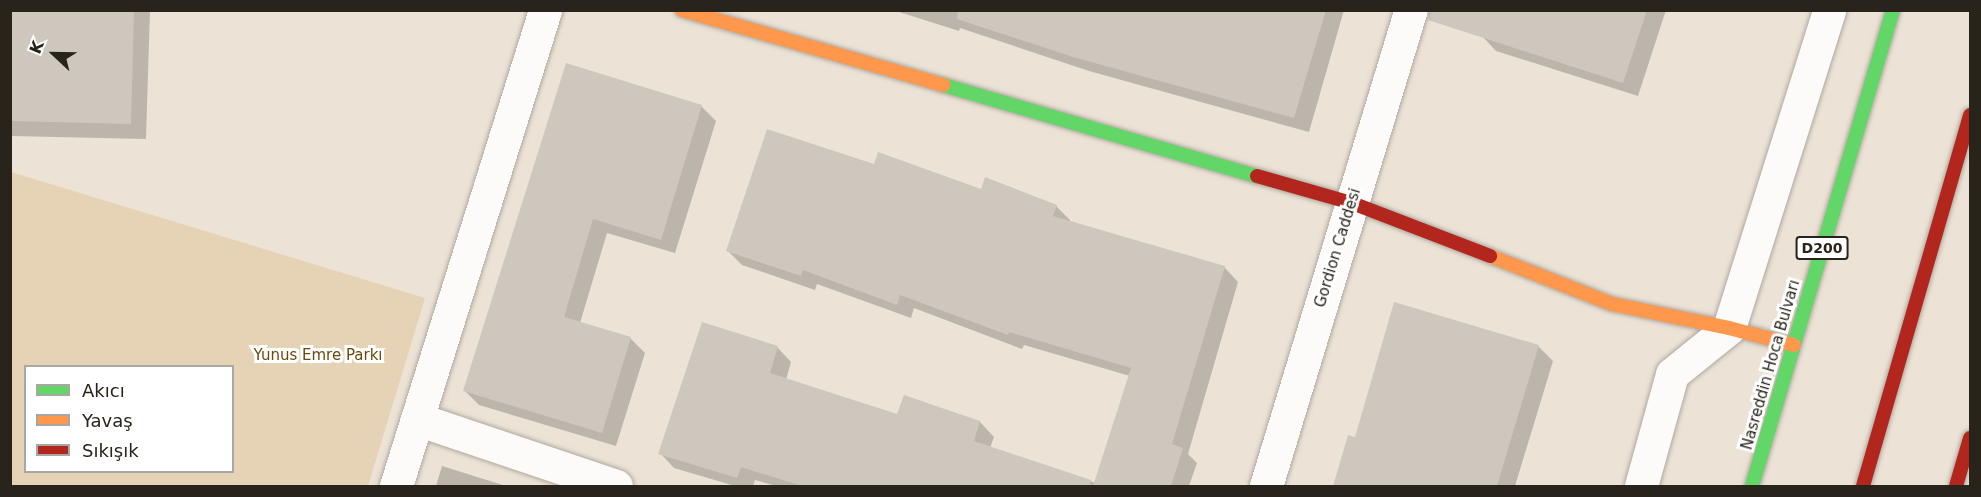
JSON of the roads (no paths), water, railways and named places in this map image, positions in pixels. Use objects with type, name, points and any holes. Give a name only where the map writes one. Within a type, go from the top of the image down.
[{"type":"main road","points":[[682,10],[1352,203],[1612,304],[1729,328],[1794,345]]},
{"type":"main road","name":"Nasreddin Hoca Bulvarı","points":[[1752,486],[1893,10]]},
{"type":"main road","points":[[1863,486],[1971,115]]},
{"type":"main road","points":[[1956,486],[1971,438]]},
{"type":"street","points":[[396,486],[545,10]]},
{"type":"street","name":"Gordion Caddesi","points":[[1266,486],[1411,10]]},
{"type":"street","points":[[1641,486],[1672,374],[1729,328],[1829,10]]},
{"type":"street","points":[[417,419],[616,486]]},
{"type":"park label","name":"Yunus Emre Parkı","points":[[318,356]]}]
